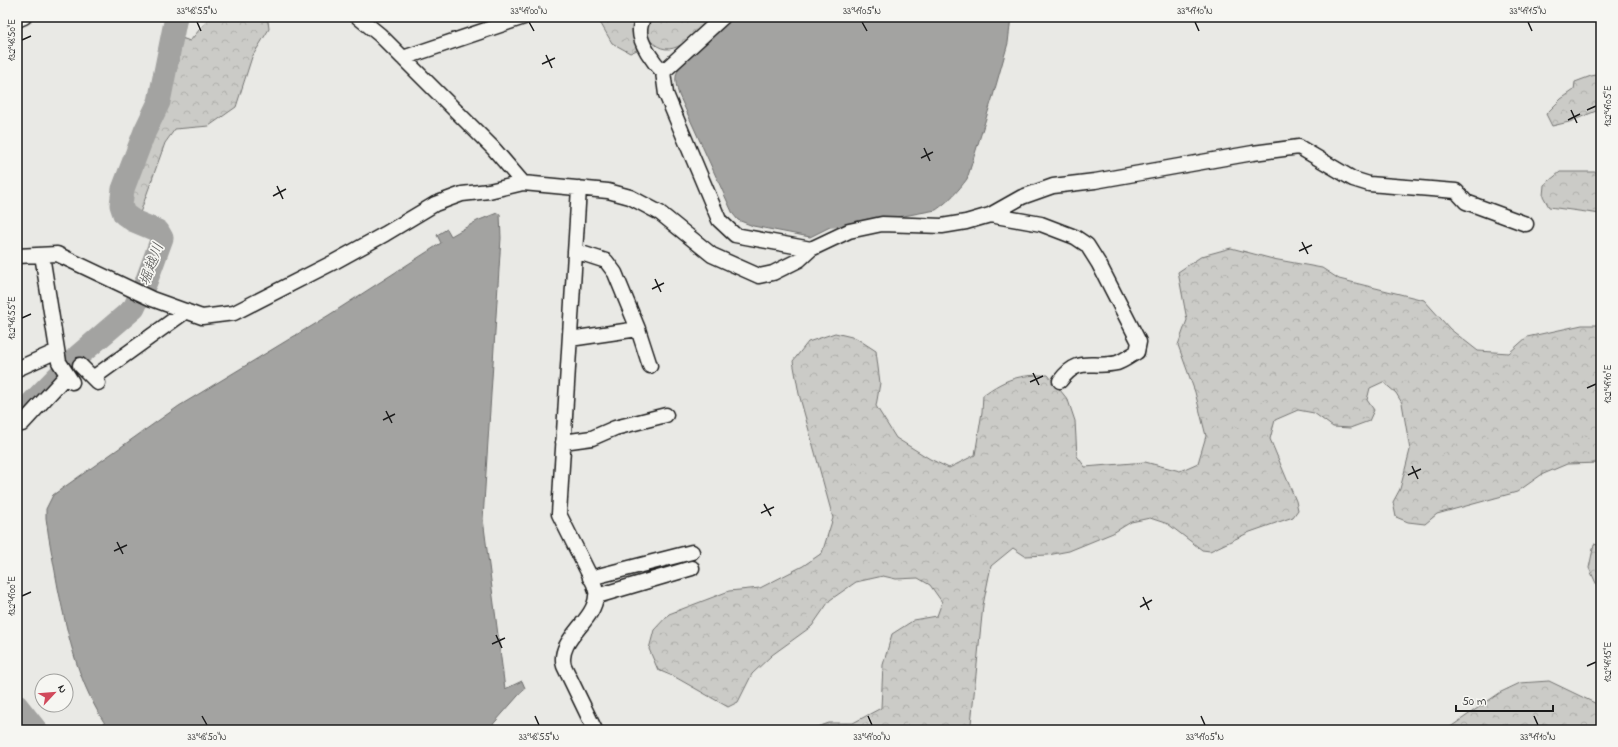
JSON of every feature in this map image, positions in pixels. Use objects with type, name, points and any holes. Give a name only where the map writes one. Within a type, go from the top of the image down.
[{"type":"street","points":[[17,20],[24,17]]},
{"type":"street","points":[[358,17],[380,35],[493,148],[523,183]]},
{"type":"street","points":[[403,58],[524,17]]},
{"type":"street","points":[[643,17],[640,31],[643,42],[652,60],[663,72],[666,94],[719,220],[735,235],[811,249]]},
{"type":"street","points":[[663,72],[723,17]]},
{"type":"street","points":[[17,256],[57,254],[152,299],[202,317],[234,313],[386,234],[435,204],[462,194],[489,191],[523,183],[608,191],[630,197],[660,213],[712,255],[758,276],[773,273],[799,260],[811,249],[849,231],[882,224],[942,226],[966,222],[990,215],[1022,197],[1053,186],[1095,181],[1299,147],[1353,179],[1369,184],[1456,191],[1466,202],[1526,224]]},
{"type":"street","points":[[579,188],[559,514],[594,584],[597,596],[594,605],[564,650],[562,658],[564,666],[592,729]]},
{"type":"street","points":[[990,215],[1041,224],[1074,237],[1087,245],[1099,264],[1139,342],[1136,352],[1118,363],[1076,365],[1067,371],[1060,381]]},
{"type":"street","points":[[575,251],[606,261],[615,272],[638,330],[650,366]]},
{"type":"street","points":[[22,424],[70,378],[59,362],[42,255]]},
{"type":"street","points":[[80,365],[96,381],[186,311]]},
{"type":"street","points":[[570,339],[638,330]]},
{"type":"street","points":[[17,369],[57,351]]},
{"type":"street","points":[[563,442],[592,438],[623,426],[666,414]]},
{"type":"street","points":[[590,578],[692,552]]},
{"type":"street","points":[[597,596],[692,568]]},
{"type":"green space","points":[[210,17],[262,17],[268,21],[269,29],[252,57],[236,107],[209,126],[175,129],[165,143],[140,213],[133,214],[126,204],[127,190],[162,102],[179,37],[190,41]]},
{"type":"green space","points":[[597,17],[637,17],[639,42],[637,50],[630,53],[612,43]]},
{"type":"green space","points":[[650,17],[712,17],[685,42],[677,47],[669,49],[661,48],[653,43],[648,37],[647,28]]},
{"type":"green space","points":[[1601,74],[1601,109],[1569,122],[1552,126],[1546,114],[1561,99],[1574,90],[1575,82]]},
{"type":"green space","points":[[1560,172],[1601,172],[1601,214],[1549,207],[1543,196],[1544,185]]},
{"type":"green space","points":[[1231,248],[1273,259],[1322,268],[1339,279],[1424,300],[1450,329],[1478,351],[1509,353],[1527,337],[1582,325],[1601,325],[1601,463],[1567,464],[1541,475],[1517,492],[1437,514],[1425,524],[1408,522],[1396,517],[1393,502],[1400,489],[1410,450],[1402,403],[1396,393],[1383,382],[1370,388],[1367,400],[1374,410],[1369,421],[1350,428],[1333,427],[1314,413],[1298,410],[1275,420],[1270,439],[1296,501],[1298,510],[1293,517],[1250,532],[1210,551],[1202,550],[1168,524],[1150,518],[1131,522],[1113,533],[1069,551],[1048,555],[1025,556],[1013,548],[991,566],[983,605],[971,724],[975,730],[809,730],[829,723],[853,723],[881,708],[883,665],[892,634],[914,620],[937,616],[942,602],[930,585],[918,578],[896,579],[883,576],[856,582],[830,600],[812,626],[772,655],[752,674],[738,702],[728,707],[675,677],[658,670],[649,649],[654,630],[669,614],[729,591],[760,588],[803,566],[822,553],[833,518],[799,394],[793,361],[808,342],[835,333],[856,338],[876,351],[880,383],[876,406],[896,438],[930,459],[949,468],[975,455],[982,412],[983,395],[1006,381],[1021,377],[1048,375],[1068,400],[1075,421],[1077,456],[1085,467],[1145,462],[1180,471],[1198,463],[1206,436],[1195,392],[1178,345],[1187,320],[1178,272],[1202,256]]},
{"type":"green space","points":[[1594,544],[1601,546],[1601,594],[1589,568]]},
{"type":"green space","points":[[1549,681],[1601,706],[1601,730],[1446,730],[1501,692],[1520,683]]},
{"type":"shaded area","points":[[732,17],[1011,17],[1008,43],[967,179],[953,196],[936,210],[849,226],[830,227],[810,237],[753,226],[738,220],[733,214],[679,95],[676,84],[677,72],[686,59]]},
{"type":"shaded area","points":[[497,213],[500,214],[501,238],[483,519],[505,689],[522,681],[525,688],[488,730],[109,730],[98,713],[82,678],[66,626],[46,518],[46,509],[53,495],[179,406],[329,315],[441,243],[437,235],[447,229],[451,236],[477,221]]},
{"type":"waterway","name":"堀越川","points":[[17,418],[78,356],[134,308],[146,282],[162,238],[158,231],[134,221],[124,214],[121,205],[123,189],[145,131],[159,102],[176,17]]},
{"type":"waterway","name":"堀越川","points":[[17,706],[36,730]]}]
